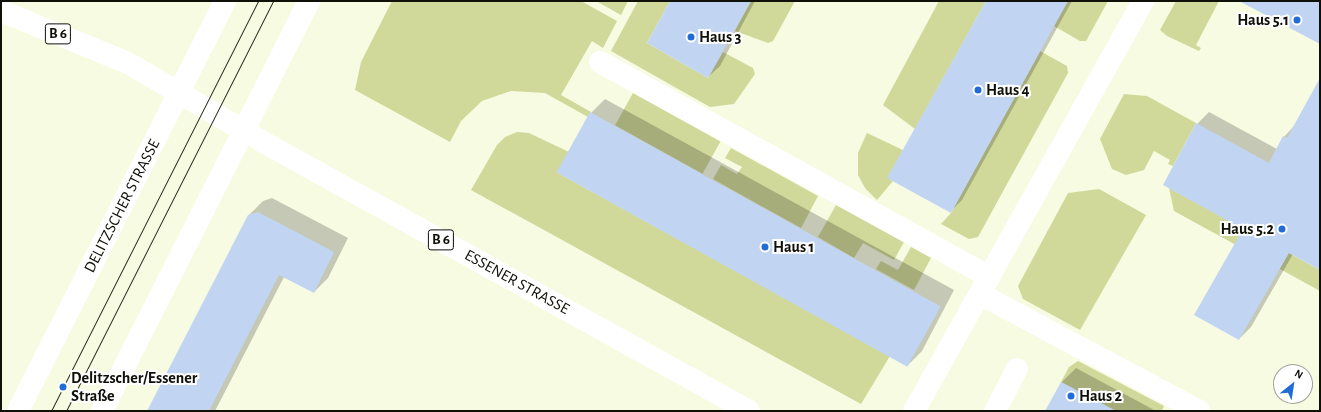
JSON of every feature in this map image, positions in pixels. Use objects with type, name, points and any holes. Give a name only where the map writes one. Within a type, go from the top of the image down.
[{"type":"main road","name":"DELITZSCHER STRASSE","points":[[18,411],[225,1]]},
{"type":"main road","points":[[102,411],[309,1]]},
{"type":"main road","points":[[914,411],[1143,1]]},
{"type":"main road","name":"B 6","points":[[1,11],[128,63],[243,130]]},
{"type":"main road","points":[[600,62],[1199,411]]},
{"type":"main road","name":"ESSENER STRASSE","points":[[243,130],[749,411]]},
{"type":"main road","points":[[995,411],[1017,369]]},
{"type":"green space","points":[[392,1],[581,1],[617,21],[603,48],[592,41],[561,95],[591,112],[588,117],[545,93],[511,91],[482,101],[461,121],[450,142],[355,90],[361,62]]},
{"type":"green space","points":[[596,1],[628,1],[621,15]]},
{"type":"green space","points":[[638,1],[670,1],[647,43],[708,78],[723,52],[753,68],[755,74],[734,104],[710,107],[611,51]]},
{"type":"green space","points":[[751,1],[795,1],[773,41],[768,43],[735,31]]},
{"type":"green space","points":[[939,1],[986,1],[915,129],[883,105]]},
{"type":"green space","points":[[1068,1],[1108,1],[1086,41],[1080,41],[1054,26]]},
{"type":"green space","points":[[1176,1],[1219,1],[1196,45],[1201,48],[1199,51],[1167,36],[1160,30]]},
{"type":"green space","points":[[1040,51],[1067,66],[1068,73],[978,237],[969,239],[941,224],[951,213]]},
{"type":"green space","points":[[633,93],[720,141],[703,174],[615,125]]},
{"type":"green space","points":[[1124,94],[1147,96],[1196,123],[1173,166],[1168,164],[1170,160],[1154,151],[1144,170],[1126,175],[1112,169],[1100,139]]},
{"type":"green space","points":[[517,132],[529,133],[569,152],[558,173],[890,356],[861,404],[471,190],[497,145],[505,137]]},
{"type":"green space","points":[[867,133],[903,150],[888,178],[893,181],[877,200],[865,188],[858,175],[858,153]]},
{"type":"green space","points":[[731,148],[818,196],[801,228],[713,179],[721,165],[737,174],[742,167],[725,158]]},
{"type":"green space","points":[[1169,188],[1320,270],[1320,291],[1174,211]]},
{"type":"green space","points":[[1099,189],[1146,215],[1080,330],[1023,299],[1018,286],[1068,193]]},
{"type":"green space","points":[[836,205],[904,242],[894,260],[863,243],[854,258],[818,237]]},
{"type":"green space","points":[[911,247],[931,258],[914,290],[876,269],[881,261],[898,270]]},
{"type":"green space","points":[[1078,361],[1164,406],[1162,411],[1116,411],[1061,382],[1069,367]]},
{"type":"building","name":"Haus 3","points":[[670,1],[751,1],[708,78],[647,43]]},
{"type":"building","name":"Haus 4","points":[[986,1],[1068,1],[951,213],[887,178]]},
{"type":"building","name":"Haus 5.1","points":[[1239,1],[1320,1],[1320,44]]},
{"type":"building","name":"Haus 5.2","points":[[1320,78],[1320,270],[1289,253],[1239,340],[1194,315],[1243,229],[1163,185],[1196,123],[1269,163],[1283,136],[1287,138]]},
{"type":"building","name":"Haus 1","points":[[590,112],[941,306],[907,367],[557,172]]},
{"type":"building","points":[[258,212],[334,252],[314,293],[279,275],[209,411],[147,411],[248,215]]},
{"type":"building","name":"Haus 2","points":[[1061,382],[1116,411],[1045,411]]},
{"type":"tram line","points":[[51,411],[258,1]]},
{"type":"tram line","points":[[66,411],[273,1]]},
{"type":"place","name":"Haus 5.1","points":[[1297,20]]},
{"type":"place","name":"Haus 3","points":[[691,37]]},
{"type":"place","name":"Haus 4","points":[[978,90]]},
{"type":"place","name":"Haus 5.2","points":[[1282,229]]},
{"type":"place","name":"Haus 1","points":[[765,247]]},
{"type":"place","name":"Delitzscher/Essener Straße","points":[[63,387]]},
{"type":"place","name":"Haus 2","points":[[1071,396]]}]
